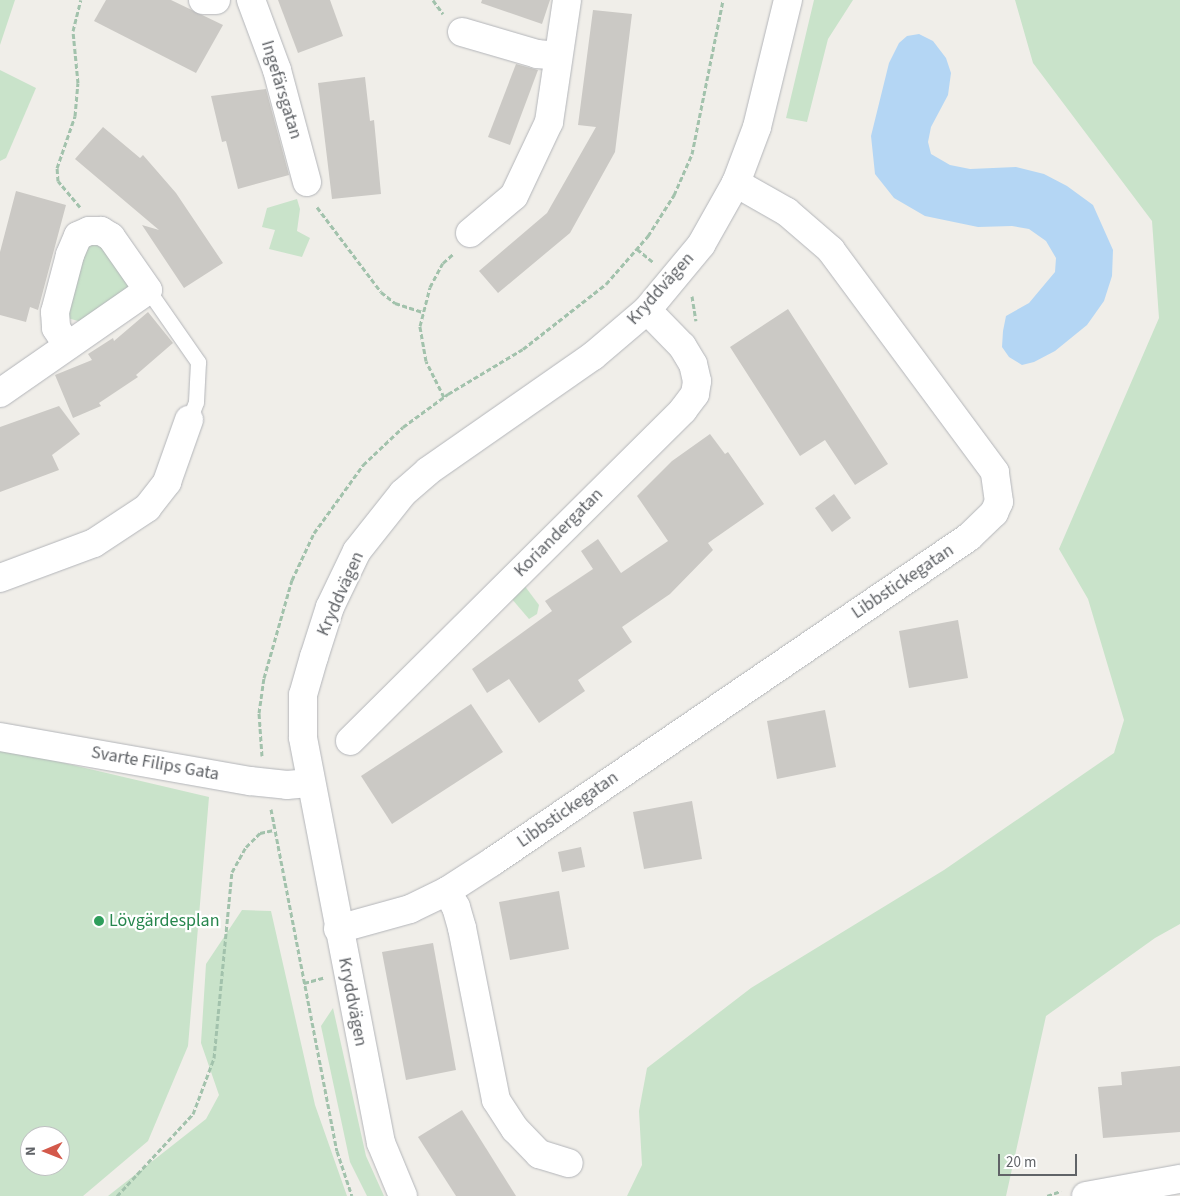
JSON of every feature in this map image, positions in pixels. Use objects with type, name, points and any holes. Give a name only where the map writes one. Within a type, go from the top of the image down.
[{"type":"street","points":[[203,0],[216,0]]},
{"type":"street","name":"Ingefärsgatan","points":[[251,0],[277,70],[307,182]]},
{"type":"street","points":[[470,233],[514,196],[549,122],[567,0]]},
{"type":"street","name":"Kryddvägen","points":[[403,1196],[381,1143],[338,929],[303,737],[304,695],[330,607],[357,551],[403,493],[428,471],[592,356],[647,310],[701,245],[736,183],[757,127],[788,0]]},
{"type":"street","points":[[462,32],[537,54],[558,56]]},
{"type":"street","name":"Libbstickegatan","points":[[338,929],[410,909],[446,891],[969,537],[997,507],[999,489],[994,472],[831,250],[787,212],[736,183]]},
{"type":"street","points":[[0,392],[148,290],[111,237],[101,231],[89,231],[78,236],[55,312],[56,328],[67,345]]},
{"type":"street","name":"Koriandergatan","points":[[350,741],[683,410],[695,394],[697,381],[693,364],[682,346],[647,310]]},
{"type":"street","points":[[0,578],[94,543],[148,508],[167,482],[189,420]]},
{"type":"street","name":"Svarte Filips Gata","points":[[0,737],[267,783],[311,783]]},
{"type":"street","points":[[446,891],[456,906],[462,928],[496,1100],[516,1130],[539,1154],[569,1163]]},
{"type":"street","points":[[1086,1196],[1180,1179]]},
{"type":"lane","points":[[148,290],[198,362],[197,394],[189,420]]},
{"type":"path","points":[[81,0],[73,31],[78,83],[76,116],[57,176],[79,204],[89,231]]},
{"type":"path","points":[[352,1196],[337,1151],[274,830],[261,752],[259,713],[276,625],[292,580],[314,532],[363,465],[402,427],[444,397],[523,349],[606,284],[648,236],[674,195],[692,154],[723,0]]},
{"type":"path","points":[[307,182],[318,210],[381,292],[395,303],[423,312]]},
{"type":"path","points":[[444,397],[426,360],[422,344],[423,312],[430,287],[443,263],[470,233]]},
{"type":"path","points":[[117,1196],[193,1114],[214,1058],[232,872],[246,847],[260,833],[274,830]]},
{"type":"green space","points":[[0,0],[15,0],[0,45]]},
{"type":"green space","points":[[814,0],[853,0],[828,39],[807,122],[786,118]]},
{"type":"green space","points":[[1015,0],[1180,0],[1180,924],[1155,938],[1046,1016],[1006,1196],[627,1196],[642,1165],[639,1111],[647,1068],[751,988],[944,870],[1114,753],[1124,720],[1088,599],[1059,549],[1159,318],[1152,221],[1033,63]]},
{"type":"green space","points":[[0,70],[36,88],[6,158],[0,161]]},
{"type":"green space","points":[[297,199],[300,209],[297,231],[310,238],[302,257],[269,249],[275,230],[262,227],[267,208]]},
{"type":"green space","points":[[92,245],[104,246],[131,289],[85,323],[64,317],[85,247]]},
{"type":"green space","points":[[524,585],[539,605],[537,614],[529,619],[511,598]]},
{"type":"green space","name":"Lövgärdesplan","points":[[0,748],[209,797],[188,1046],[148,1141],[83,1196],[0,1196]]},
{"type":"green space","points":[[242,910],[271,911],[315,1105],[347,1196],[108,1196],[206,1119],[219,1095],[201,1043],[206,964]]},
{"type":"green space","points":[[333,1008],[366,1156],[384,1196],[367,1196],[350,1162],[321,1026]]},
{"type":"water","points":[[919,34],[933,41],[946,58],[951,73],[948,95],[931,127],[928,142],[931,154],[950,165],[970,169],[1016,167],[1044,174],[1067,186],[1093,205],[1113,250],[1112,276],[1104,301],[1087,325],[1055,351],[1034,362],[1022,365],[1009,357],[1002,347],[1003,331],[1006,316],[1029,303],[1055,272],[1056,258],[1046,241],[1029,229],[1012,226],[978,227],[925,216],[894,198],[875,174],[871,136],[889,63],[899,43],[907,36]]},
{"type":"building","points":[[106,0],[171,0],[223,25],[196,73],[94,21]]},
{"type":"building","points":[[278,0],[330,0],[343,36],[298,53]]},
{"type":"building","points":[[482,0],[550,0],[542,24],[481,3]]},
{"type":"building","points":[[593,10],[632,14],[615,152],[570,233],[498,293],[479,271],[547,213],[596,127],[578,125]]},
{"type":"building","points":[[516,64],[538,70],[510,145],[488,137]]},
{"type":"building","points":[[365,77],[370,121],[374,120],[381,194],[332,199],[318,83]]},
{"type":"building","points":[[266,89],[289,175],[238,189],[226,141],[222,142],[211,96]]},
{"type":"building","points":[[103,127],[140,158],[143,155],[176,193],[223,263],[184,288],[142,225],[159,230],[75,159]]},
{"type":"building","points":[[16,191],[66,205],[38,310],[30,307],[26,322],[0,315],[0,252]]},
{"type":"building","points":[[788,309],[888,464],[855,485],[825,440],[800,456],[730,347]]},
{"type":"building","points":[[148,312],[173,343],[136,375],[138,377],[99,403],[101,406],[73,418],[55,375],[92,360],[88,354],[113,338],[114,341]]},
{"type":"building","points":[[59,406],[80,434],[52,455],[59,470],[0,492],[0,427]]},
{"type":"building","points":[[710,434],[725,454],[728,452],[764,504],[708,543],[713,550],[670,594],[622,627],[632,642],[578,680],[585,691],[539,723],[509,679],[487,693],[472,669],[552,611],[545,601],[593,569],[581,551],[598,539],[621,573],[668,541],[637,496],[672,461]]},
{"type":"building","points":[[834,494],[851,518],[832,532],[815,508]]},
{"type":"building","points":[[958,620],[968,678],[909,688],[899,631]]},
{"type":"building","points":[[471,704],[503,752],[392,824],[361,776]]},
{"type":"building","points":[[825,710],[836,767],[777,779],[767,721]]},
{"type":"building","points":[[692,801],[702,859],[644,869],[633,812]]},
{"type":"building","points":[[581,847],[585,867],[562,872],[558,852]]},
{"type":"building","points":[[559,891],[569,949],[510,960],[499,902]]},
{"type":"building","points":[[433,943],[456,1070],[406,1080],[382,952]]},
{"type":"building","points":[[1180,1066],[1180,1132],[1103,1138],[1098,1087],[1122,1085],[1121,1072]]},
{"type":"building","points":[[462,1110],[516,1196],[456,1196],[418,1137]]},
{"type":"place","name":"Lövgärdesplan","points":[[99,921]]}]
